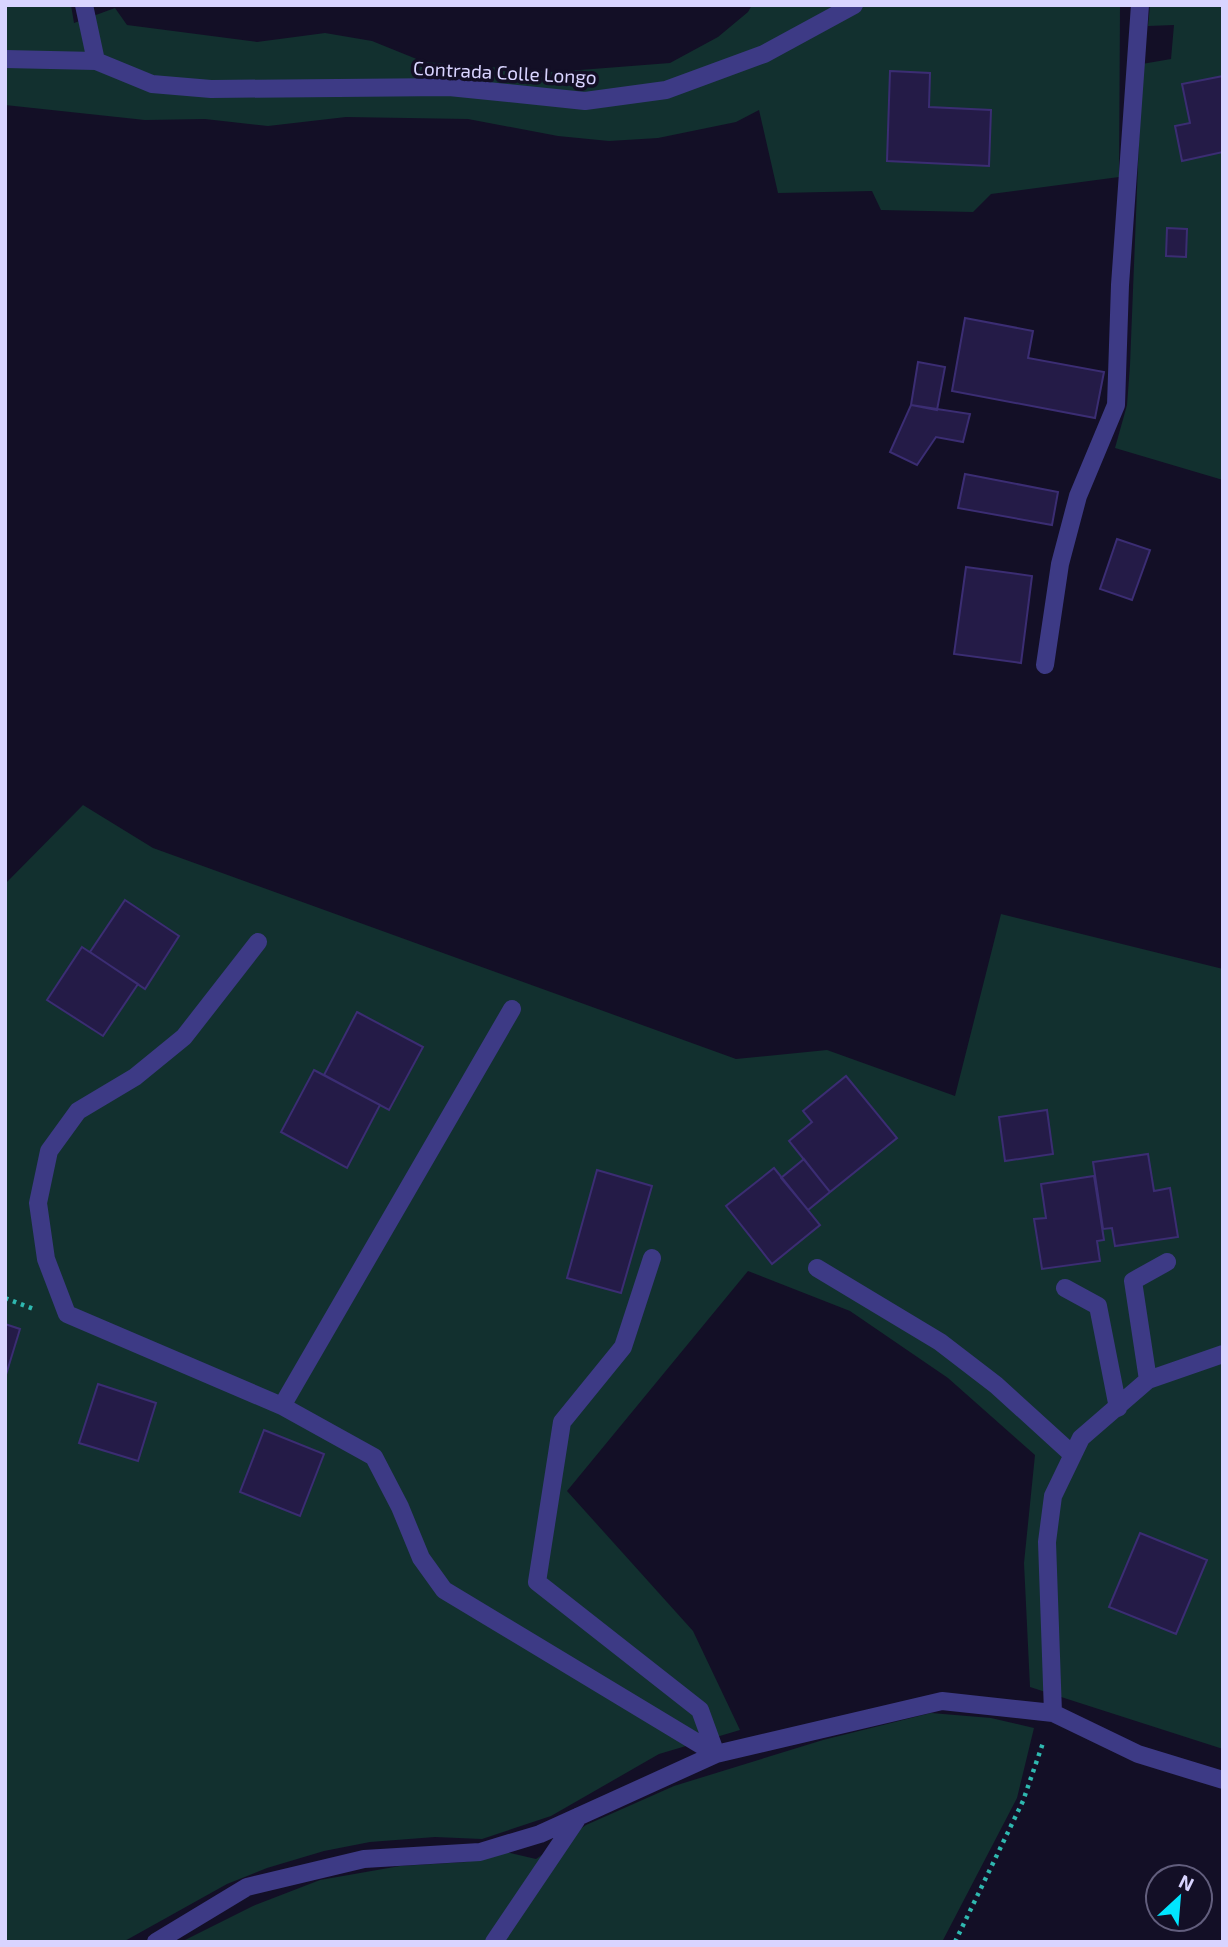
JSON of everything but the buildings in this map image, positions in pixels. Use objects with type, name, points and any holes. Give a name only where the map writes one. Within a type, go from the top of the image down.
[{"type":"street","points":[[84,5],[96,61]]},
{"type":"street","name":"Contrada Colle Longo","points":[[5,59],[96,61],[152,84],[211,89],[449,87],[585,101],[678,85],[764,54],[854,5]]},
{"type":"street","points":[[1045,665],[1060,564],[1077,496],[1116,405],[1120,285],[1140,5]]},
{"type":"street","points":[[258,942],[184,1037],[135,1077],[78,1111],[49,1151],[38,1203],[46,1259],[67,1314],[282,1406],[374,1457],[400,1507],[421,1559],[444,1590],[716,1754]]},
{"type":"street","points":[[282,1406],[512,1009]]},
{"type":"street","points":[[652,1258],[623,1347],[562,1422],[537,1582],[700,1710],[716,1754]]},
{"type":"street","points":[[1148,1380],[1133,1281],[1167,1262]]},
{"type":"street","points":[[817,1268],[940,1342],[996,1385],[1073,1455]]},
{"type":"street","points":[[1065,1288],[1098,1306],[1118,1408]]},
{"type":"street","points":[[1053,1713],[1048,1542],[1053,1496],[1081,1438],[1148,1380],[1223,1353]]},
{"type":"street","points":[[156,1942],[247,1887],[364,1859],[481,1852],[540,1834],[716,1754],[942,1701],[1053,1713],[1138,1754],[1223,1780]]},
{"type":"street","points":[[494,1942],[579,1816]]},
{"type":"path","points":[[955,1942],[1023,1801],[1053,1713]]},
{"type":"green space","points":[[5,5],[71,5],[74,23],[115,8],[127,25],[257,42],[325,33],[372,41],[424,62],[554,72],[670,63],[718,37],[748,12],[752,5],[1120,5],[1119,177],[991,194],[973,212],[881,210],[872,191],[778,193],[759,110],[736,122],[658,138],[609,141],[558,136],[468,119],[346,117],[268,126],[205,119],[145,120],[5,105]]},
{"type":"green space","points":[[1150,5],[1223,5],[1223,480],[1115,448],[1127,405],[1130,365],[1142,64],[1171,59],[1174,25],[1148,26]]},
{"type":"green space","points":[[83,805],[153,848],[736,1059],[827,1050],[955,1096],[1001,914],[1223,969],[1223,1749],[1030,1687],[1024,1563],[1035,1455],[948,1378],[850,1311],[748,1271],[567,1491],[693,1631],[740,1730],[659,1754],[551,1816],[482,1839],[435,1837],[370,1842],[324,1851],[267,1868],[227,1884],[123,1942],[5,1942],[5,884]]},
{"type":"green space","points":[[931,1713],[991,1718],[1034,1728],[1017,1798],[942,1942],[181,1942],[253,1906],[320,1880],[400,1866],[466,1862],[506,1852],[536,1859],[586,1825],[674,1786],[823,1740]]}]
